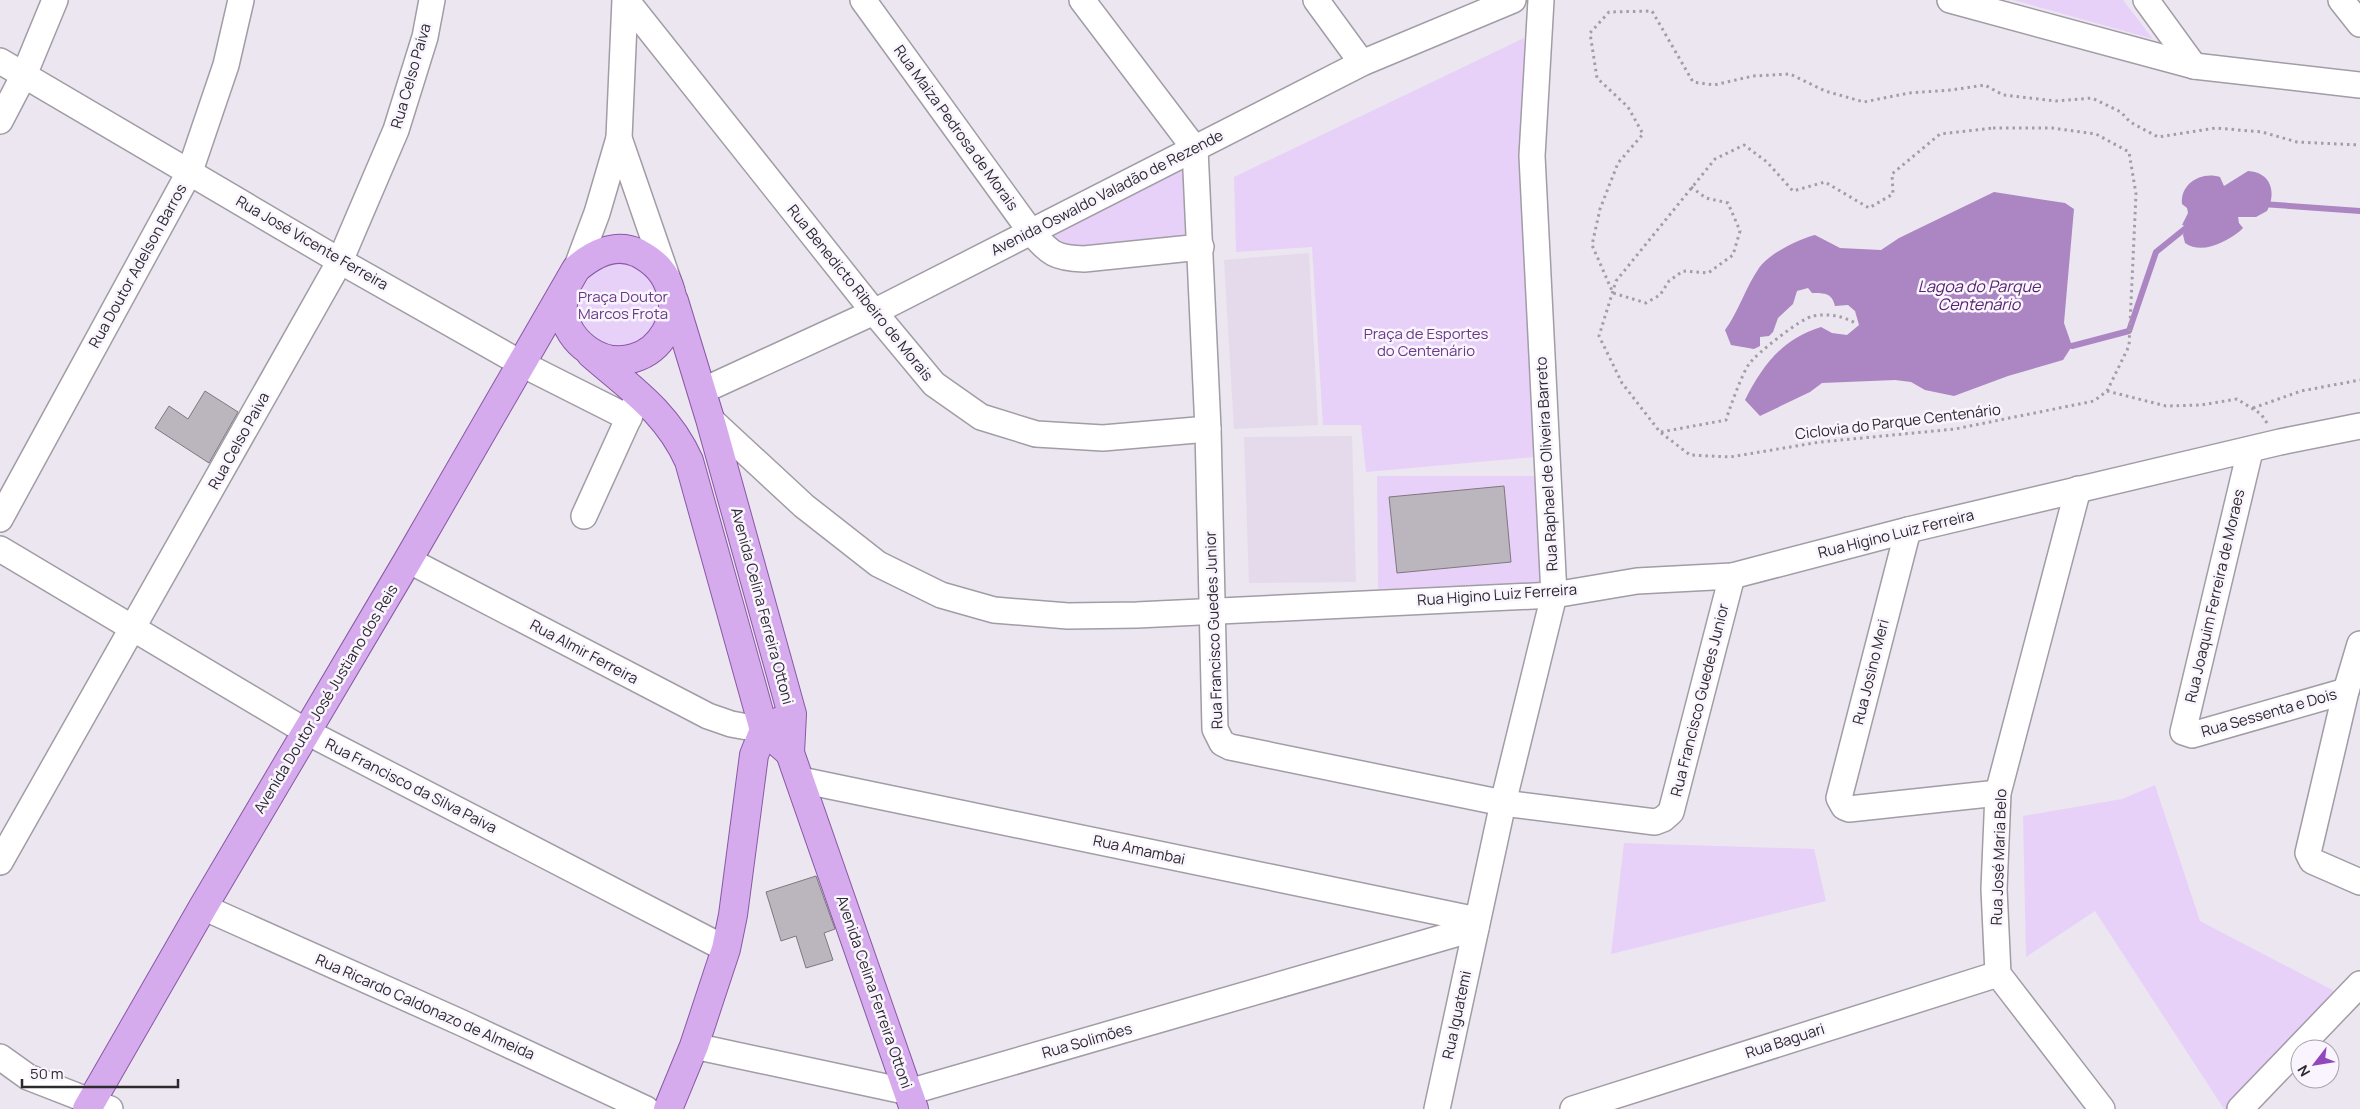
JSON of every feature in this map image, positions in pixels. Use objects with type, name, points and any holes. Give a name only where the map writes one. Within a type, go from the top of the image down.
[{"type":"main road","points":[[585,349],[608,359],[634,358],[656,346],[670,325],[671,290],[654,262],[635,252],[613,249],[592,255],[570,279],[563,310],[570,332],[634,407],[666,420],[679,439],[689,461],[764,730],[790,753]]},
{"type":"main road","name":"Avenida Doutor José Justiano dos Reis","points":[[96,1107],[203,907],[408,560],[570,279]]},
{"type":"main road","name":"Avenida Celina Ferreira Ottoni","points":[[671,290],[710,419],[792,714],[790,753],[911,1100]]},
{"type":"main road","points":[[668,1109],[694,1046],[726,949],[733,915],[754,755],[764,730],[792,714]]},
{"type":"street","points":[[0,120],[24,75],[55,0]]},
{"type":"street","name":"Rua Doutor Adelson Barros","points":[[0,519],[190,171],[226,65],[241,0]]},
{"type":"street","name":"Rua Celso Paiva","points":[[0,862],[340,261],[396,130],[425,37],[432,0]]},
{"type":"street","name":"Avenida Celina Ferreira Ottoni","points":[[626,0],[619,138],[671,290]]},
{"type":"street","name":"Rua Benedicto Ribeiro de Morais","points":[[626,0],[874,312],[934,384],[981,417],[1036,434],[1103,438],[1208,429]]},
{"type":"street","name":"Rua Maiza Pedrosa de Morais","points":[[863,0],[1031,232],[1047,251],[1064,258],[1084,259],[1201,247]]},
{"type":"street","points":[[1082,0],[1195,149]]},
{"type":"street","points":[[1316,0],[1362,63]]},
{"type":"street","name":"Avenida Oswaldo Valadão de Rezende","points":[[702,391],[874,312],[1362,63],[1513,0]]},
{"type":"street","name":"Rua Raphael de Oliveira Barreto","points":[[1476,924],[1503,803],[1554,595],[1532,156],[1541,0]]},
{"type":"street","points":[[1950,0],[2194,66],[2360,86]]},
{"type":"street","points":[[2146,0],[2194,66]]},
{"type":"street","points":[[2341,0],[2360,24]]},
{"type":"street","name":"Rua José Vicente Ferreira","points":[[0,61],[190,171],[340,261],[522,364],[634,407]]},
{"type":"street","name":"Avenida Doutor José Justiano dos Reis","points":[[570,279],[597,213],[619,138]]},
{"type":"street","name":"Rua Francisco Guedes Junior","points":[[1195,149],[1208,429],[1216,728],[1222,744],[1503,803],[1655,822],[1663,819],[1671,812],[1732,576]]},
{"type":"street","points":[[584,516],[634,407]]},
{"type":"street","name":"Rua Higino Luiz Ferreira","points":[[710,419],[804,506],[878,564],[941,595],[994,610],[1068,616],[1137,615],[1554,595],[1637,581],[1732,576],[1908,530],[2250,451],[2280,442],[2360,426]]},
{"type":"street","name":"Rua Joaquim Ferreira de Moraes","points":[[2192,735],[2185,734],[2183,730],[2250,451]]},
{"type":"street","name":"Rua José Maria Belo","points":[[1998,974],[1994,889],[1998,794],[2078,490]]},
{"type":"street","name":"Rua Josino Meri","points":[[1908,530],[1839,798],[1844,807],[1849,809],[1998,794]]},
{"type":"street","name":"Rua Francisco da Silva Paiva","points":[[0,549],[307,732],[726,949]]},
{"type":"street","name":"Rua Almir Ferreira","points":[[408,560],[708,716],[731,724],[764,730]]},
{"type":"street","points":[[2360,644],[2346,691],[2308,853],[2312,861],[2360,882]]},
{"type":"street","name":"Rua Sessenta e Dois","points":[[2192,735],[2346,691]]},
{"type":"street","name":"Rua Amambai","points":[[801,780],[1476,924]]},
{"type":"street","name":"Rua Ricardo Caldonazo de Almeida","points":[[203,907],[462,1023],[646,1109]]},
{"type":"street","name":"Rua Solimões","points":[[694,1046],[911,1100],[1476,924]]},
{"type":"street","name":"Rua Iguatemi","points":[[1437,1109],[1476,924]]},
{"type":"street","points":[[1998,974],[2102,1109]]},
{"type":"street","name":"Rua Baguari","points":[[1573,1109],[1998,974]]},
{"type":"street","points":[[2240,1109],[2360,984]]},
{"type":"street","points":[[0,1057],[28,1077],[96,1107]]},
{"type":"path","points":[[1691,187],[1706,198],[1728,203],[1740,231],[1733,255],[1708,273],[1682,272],[1669,281],[1660,294],[1646,303],[1612,293],[1592,245],[1600,209],[1618,163],[1643,134],[1628,107],[1597,78],[1590,33],[1609,12],[1652,11],[1693,82],[1714,85],[1753,76],[1790,74],[1825,91],[1864,102],[1909,93],[1985,85],[2003,95],[2056,101],[2092,98],[2121,112],[2130,122],[2158,137],[2216,128],[2262,132],[2297,142],[2360,145]]},
{"type":"path","name":"Ciclovia do Parque Centenário","points":[[1993,128],[2052,128],[2096,134],[2129,152],[2136,194],[2128,346],[2107,392],[2094,401],[1954,429],[1820,442],[1730,457],[1690,455],[1660,432],[1622,383],[1599,336],[1612,293],[1616,281],[1716,158],[1744,145],[1767,162],[1793,191],[1825,182],[1869,208],[1893,194],[1892,174],[1940,134],[1993,128]]},
{"type":"path","points":[[1660,432],[1726,420],[1748,365],[1761,350],[1811,316],[1844,317],[1857,324]]},
{"type":"path","points":[[2253,408],[2301,391],[2360,380]]},
{"type":"path","points":[[2107,392],[2166,406],[2201,405],[2237,399],[2262,414],[2280,442]]},
{"type":"shaded area","points":[[1309,253],[1318,425],[1234,429],[1224,260]]},
{"type":"shaded area","points":[[1352,436],[1356,582],[1249,583],[1244,437]]},
{"type":"green space","points":[[2013,0],[2123,0],[2153,39]]},
{"type":"green space","name":"Praça de Esportes do Centenário","points":[[1524,38],[1526,232],[1534,457],[1366,472],[1361,425],[1323,425],[1312,247],[1236,252],[1234,177]]},
{"type":"green space","points":[[1187,157],[1191,244],[1082,249],[1037,231]]},
{"type":"green space","name":"Praça Doutor Marcos Frota","points":[[615,260],[635,261],[668,295],[652,340],[616,350],[595,341],[580,320],[576,306],[584,281]]},
{"type":"green space","points":[[1377,476],[1535,476],[1540,584],[1378,589]]},
{"type":"green space","points":[[2155,785],[2200,921],[2340,994],[2297,1039],[2290,1039],[2290,1046],[2230,1109],[2224,1109],[2095,911],[2026,957],[2023,816],[2122,799]]},
{"type":"green space","points":[[1624,843],[1814,849],[1826,901],[1611,954]]},
{"type":"water","points":[[2248,171],[2262,175],[2270,185],[2271,197],[2267,211],[2256,217],[2238,217],[2239,223],[2243,228],[2214,246],[2199,248],[2185,243],[2183,235],[2186,226],[2182,225],[2188,213],[2187,208],[2182,204],[2182,197],[2188,185],[2200,177],[2213,176],[2220,177],[2224,186]]},
{"type":"water","name":"Lagoa do Parque Centenário","points":[[1994,192],[2065,203],[2074,209],[2064,323],[2072,346],[2063,360],[2008,376],[1954,396],[1925,390],[1911,382],[1895,380],[1822,383],[1810,392],[1760,416],[1745,400],[1759,376],[1775,355],[1795,339],[1821,327],[1832,333],[1847,335],[1859,325],[1855,311],[1848,305],[1835,306],[1830,296],[1812,293],[1808,288],[1797,291],[1793,304],[1778,318],[1773,332],[1769,336],[1760,337],[1760,346],[1754,349],[1731,345],[1725,330],[1759,268],[1776,252],[1815,235],[1840,248],[1881,250],[1899,238]]},
{"type":"building","points":[[205,391],[238,412],[209,463],[155,428],[169,406],[188,419]]},
{"type":"building","points":[[1504,486],[1511,562],[1397,573],[1389,497]]},
{"type":"building","points":[[816,876],[835,929],[824,933],[833,960],[806,968],[796,936],[781,941],[766,892]]},
{"type":"waterway","points":[[2262,204],[2360,211]]},
{"type":"waterway","points":[[2072,346],[2129,331],[2156,252],[2192,223]]}]
